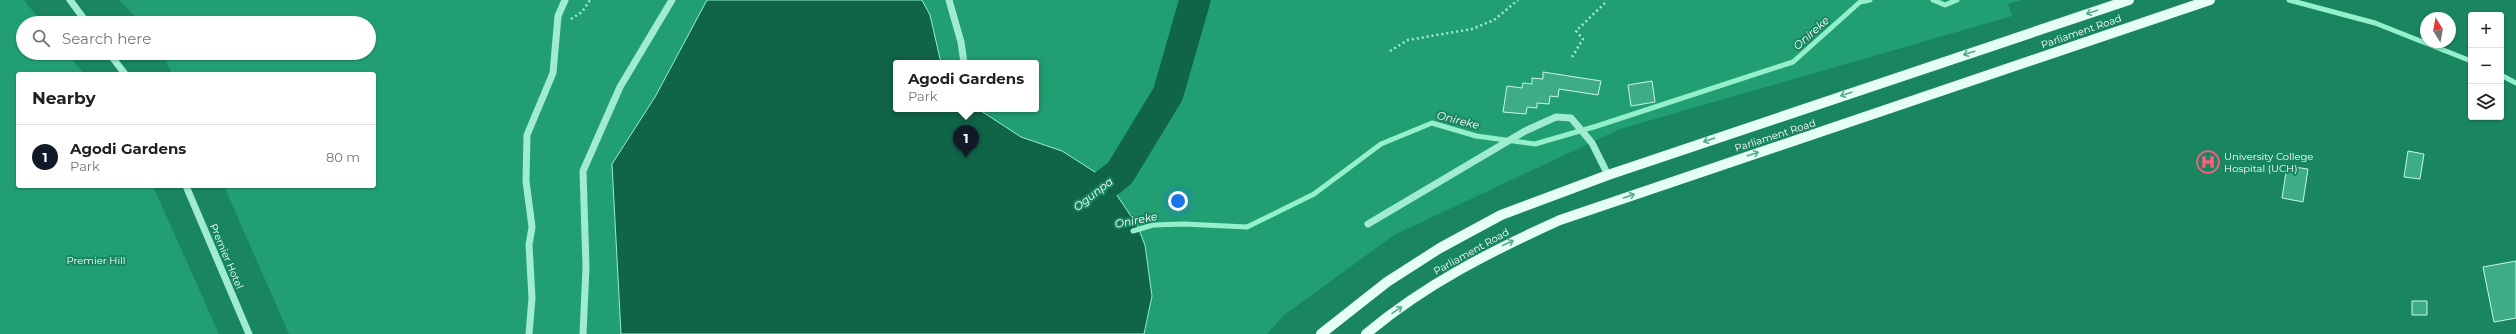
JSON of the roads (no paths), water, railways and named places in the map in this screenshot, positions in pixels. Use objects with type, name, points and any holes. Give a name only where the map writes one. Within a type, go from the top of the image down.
[{"type":"main road","name":"Parliament Road","points":[[1321,334],[1387,282],[1440,248],[1501,215],[1608,174],[2129,0]]},
{"type":"main road","name":"Parliament Road","points":[[1366,334],[1387,316],[1444,278],[1498,248],[1560,220],[2210,0]]},
{"type":"street","points":[[70,0],[82,16]]},
{"type":"street","points":[[529,334],[532,298],[529,245],[532,215],[525,157],[527,135],[553,74],[558,16],[565,0]]},
{"type":"street","points":[[582,334],[586,267],[583,171],[620,87],[672,0]]},
{"type":"street","points":[[949,0],[961,42],[964,60]]},
{"type":"street","points":[[114,60],[123,72]]},
{"type":"street","points":[[1368,224],[1525,131],[1556,118],[1571,118],[1592,144],[1608,174]]},
{"type":"street","name":"Premier Hotel","points":[[187,188],[249,334]]},
{"type":"water","points":[[707,0],[922,0],[930,15],[940,60],[893,60],[893,112],[983,112],[1021,137],[1062,151],[1106,179],[1137,225],[1145,245],[1152,296],[1144,334],[621,334],[612,164],[655,97]]},
{"type":"waterway","name":"Ogunpa","points":[[1075,208],[1120,173],[1168,94],[1195,0]]},
{"type":"waterway","name":"Onireke","points":[[1133,231],[1153,225],[1184,224],[1247,227],[1314,194],[1381,144],[1432,123],[1476,136],[1535,144],[1597,126],[1793,62],[1860,2],[1870,0]]},
{"type":"waterway","name":"Onireke","points":[[1933,0],[1945,5],[1957,0]]},
{"type":"waterway","name":"Onireke","points":[[2289,0],[2375,23],[2468,60]]},
{"type":"waterway","name":"Onireke","points":[[2504,77],[2516,83]]},
{"type":"place","name":"Agodi Gardens","points":[[966,158]]},
{"type":"place","name":"University College Hospital (UCH)","points":[[2208,162]]},
{"type":"park label","name":"Premier Hill","points":[[96,260]]}]
